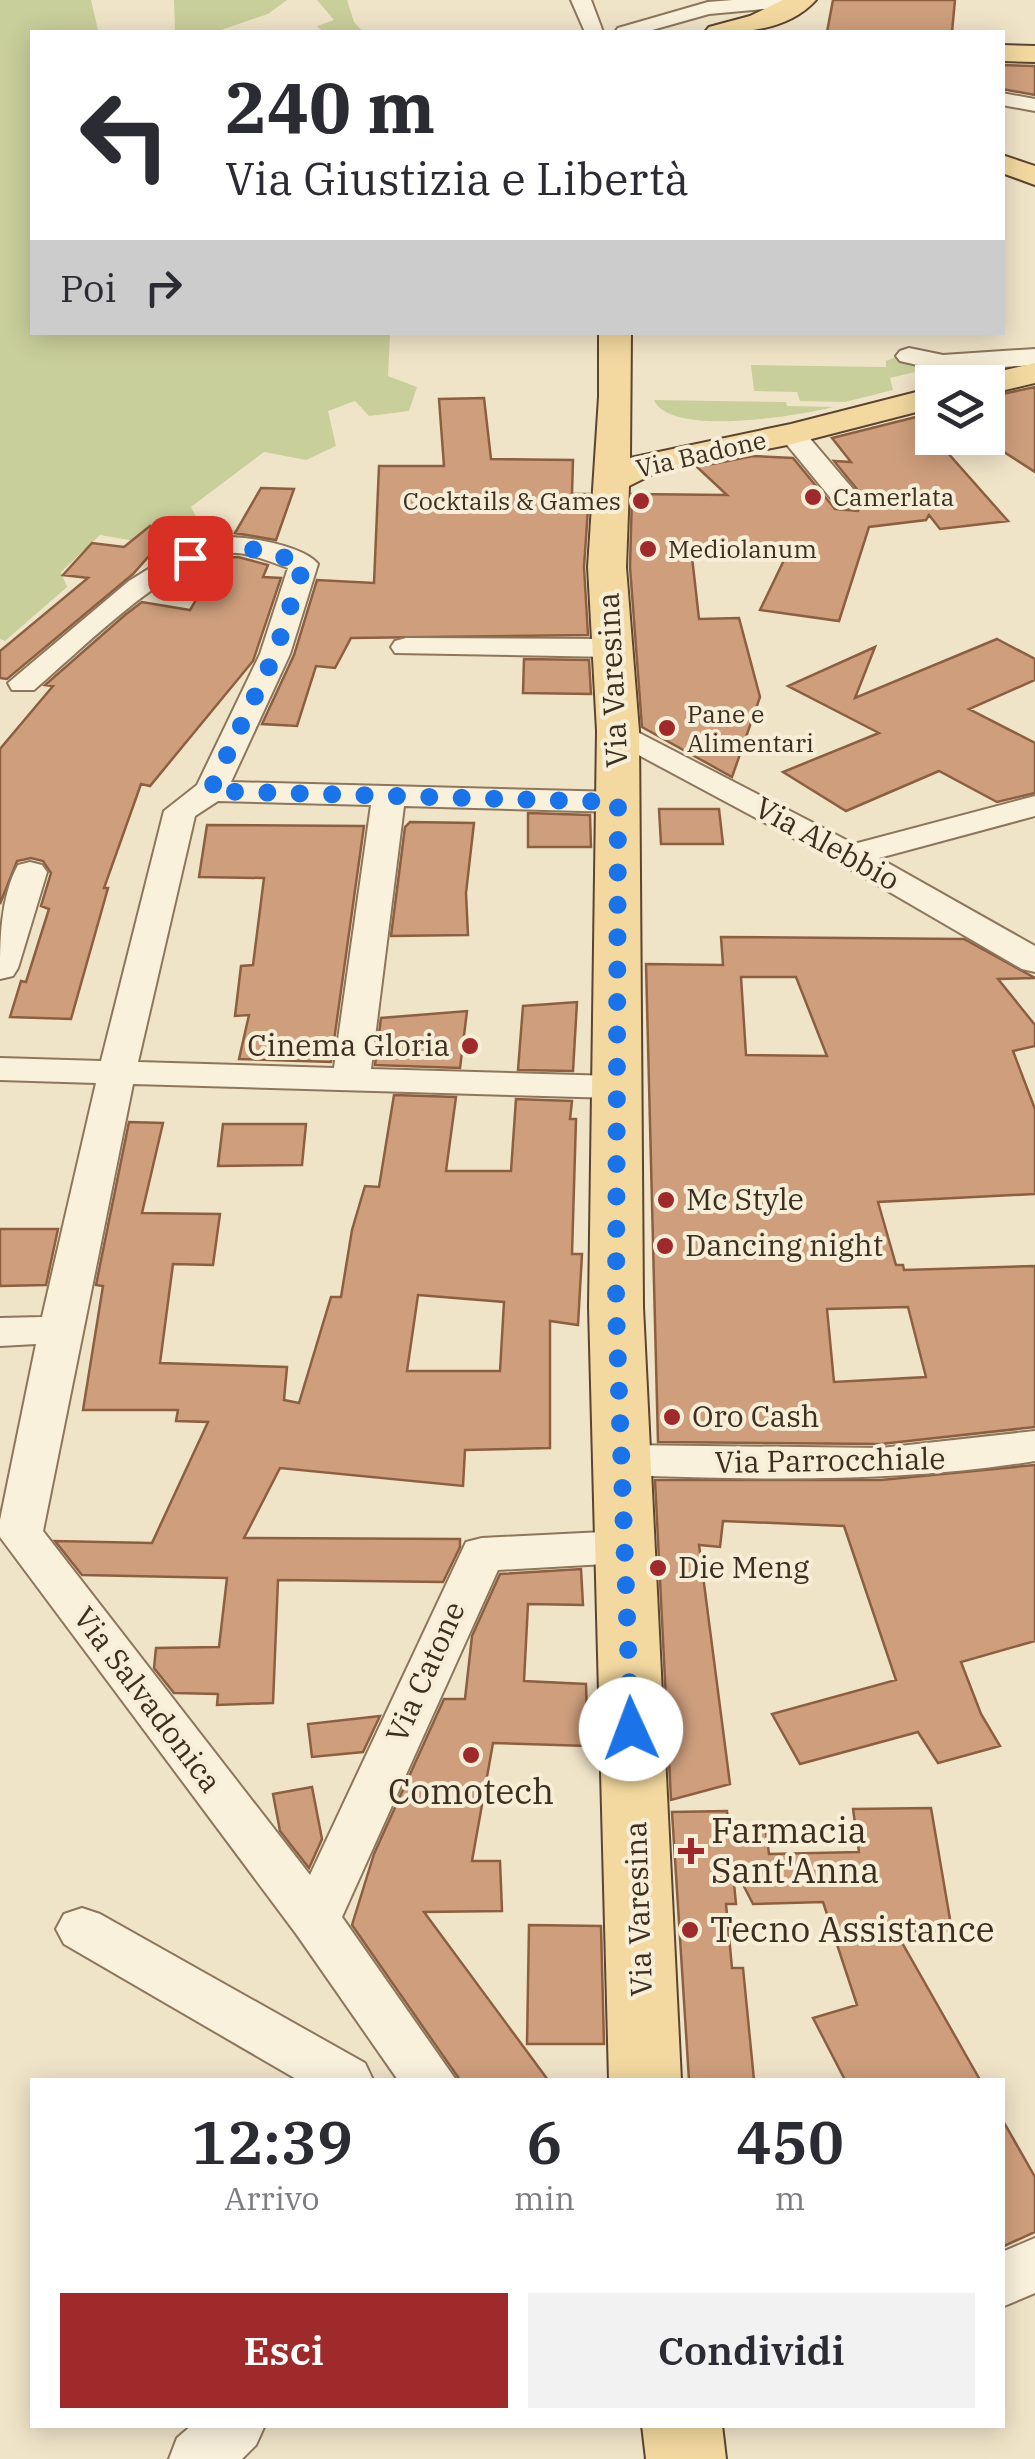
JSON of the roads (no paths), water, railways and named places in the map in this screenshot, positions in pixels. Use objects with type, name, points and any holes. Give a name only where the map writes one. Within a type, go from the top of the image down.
[{"type":"main road","points":[[726,30],[759,22],[801,0]]},
{"type":"main road","points":[[792,30],[801,0]]},
{"type":"main road","points":[[1005,53],[1035,54]]},
{"type":"main road","points":[[1005,164],[1035,176]]},
{"type":"main road","name":"Via Varesina","points":[[620,335],[640,417],[612,480],[607,567],[618,731],[616,1308],[646,2078]]},
{"type":"main road","points":[[1005,372],[1035,373]]},
{"type":"main road","name":"Via Badone","points":[[612,480],[651,461],[829,424],[915,391]]},
{"type":"main road","name":"Via Badone","points":[[640,417],[743,432],[829,424]]},
{"type":"main road","points":[[682,2428],[686,2459]]},
{"type":"street","points":[[582,0],[593,30]]},
{"type":"street","points":[[632,30],[708,8],[801,0]]},
{"type":"street","points":[[653,30],[748,4]]},
{"type":"street","points":[[685,30],[728,17],[748,4]]},
{"type":"street","points":[[1005,100],[1035,105]]},
{"type":"street","points":[[910,356],[954,365]]},
{"type":"street","points":[[1005,368],[1035,357]]},
{"type":"street","name":"Via Badone","points":[[792,434],[848,501]]},
{"type":"street","name":"Via Salvadonica","points":[[23,683],[165,570],[216,546],[265,551],[304,564],[275,654],[210,791],[180,811],[114,1072],[58,1330],[20,1533],[315,1920],[428,2078]]},
{"type":"street","points":[[406,647],[612,648]]},
{"type":"street","name":"Via Alebbio","points":[[618,731],[1035,960]]},
{"type":"street","points":[[210,791],[618,802]]},
{"type":"street","points":[[352,1076],[389,795]]},
{"type":"street","points":[[850,855],[1035,806]]},
{"type":"street","points":[[0,968],[30,872]]},
{"type":"street","points":[[0,1069],[352,1076],[614,1087]]},
{"type":"street","points":[[0,1332],[58,1330]]},
{"type":"street","name":"Via Parrocchiale","points":[[623,1460],[854,1467],[967,1459],[1035,1446]]},
{"type":"street","name":"Via Catone","points":[[315,1920],[482,1554],[623,1547]]},
{"type":"street","points":[[82,1929],[343,2078]]},
{"type":"street","points":[[1005,2279],[1035,2264]]},
{"type":"place","name":"Camerlata","points":[[813,497]]},
{"type":"place","name":"Cocktails & Games","points":[[641,501]]},
{"type":"place","name":"Mediolanum","points":[[648,549]]},
{"type":"place","name":"Pane e Alimentari","points":[[667,728]]},
{"type":"place","name":"Cinema Gloria","points":[[470,1046]]},
{"type":"place","name":"Mc Style","points":[[666,1200]]},
{"type":"place","name":"Dancing night","points":[[665,1246]]},
{"type":"place","name":"Oro Cash","points":[[672,1417]]},
{"type":"place","name":"Die Meng","points":[[658,1568]]},
{"type":"place","name":"Comotech","points":[[471,1755]]},
{"type":"place","name":"Farmacia Sant'Anna","points":[[691,1851]]},
{"type":"place","name":"Tecno Assistance","points":[[690,1930]]}]
